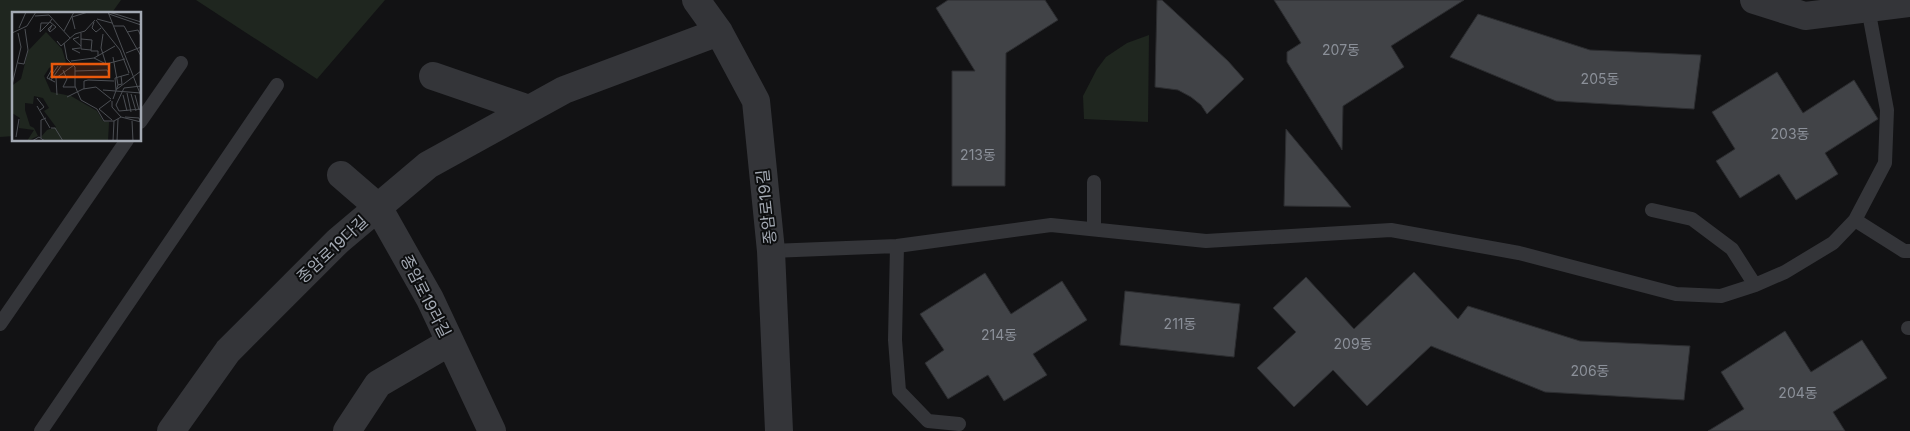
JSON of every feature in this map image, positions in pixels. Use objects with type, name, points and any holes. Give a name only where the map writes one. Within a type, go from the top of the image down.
[{"type":"street","name":"종암로19길","points":[[696,0],[718,32],[756,101],[771,251],[779,431]]},
{"type":"street","points":[[1754,0],[1802,8],[1868,8],[1910,3]]},
{"type":"street","name":"종암로19다길","points":[[171,431],[228,351],[338,241],[428,165],[564,90],[718,32]]},
{"type":"street","points":[[433,76],[529,109]]},
{"type":"street","name":"종암로19라길","points":[[341,175],[378,207],[430,299],[492,431]]},
{"type":"street","points":[[347,431],[378,384],[450,342]]},
{"type":"lane","points":[[771,251],[897,246],[1051,225],[1206,241],[1391,230],[1519,253],[1676,294],[1721,296],[1755,285],[1785,272],[1833,243],[1855,220],[1885,163],[1887,110],[1868,8]]},
{"type":"lane","points":[[141,121],[181,63]]},
{"type":"lane","points":[[41,431],[277,84]]},
{"type":"lane","points":[[0,324],[126,141]]},
{"type":"lane","points":[[1094,182],[1094,230]]},
{"type":"lane","points":[[1652,210],[1692,219],[1732,249],[1755,285]]},
{"type":"lane","points":[[1855,220],[1904,251],[1910,251]]},
{"type":"lane","points":[[897,246],[895,340],[899,391],[928,421],[959,424]]},
{"type":"shaded area","points":[[0,0],[121,0],[112,12],[12,12],[12,136],[0,137]]},
{"type":"shaded area","points":[[196,0],[385,0],[317,79]]},
{"type":"shaded area","points":[[1149,35],[1148,122],[1084,119],[1083,96],[1097,69],[1106,57],[1127,43]]},
{"type":"building","points":[[948,0],[1045,0],[1058,20],[1006,53],[1005,186],[952,186],[952,71],[975,71],[936,8]]},
{"type":"building","points":[[1157,0],[1162,0],[1228,61],[1244,79],[1207,114],[1201,105],[1178,90],[1155,87]]},
{"type":"building","points":[[1274,0],[1464,0],[1391,46],[1404,67],[1343,106],[1342,150],[1287,62],[1287,52],[1301,43]]},
{"type":"building","points":[[1478,14],[1590,50],[1701,55],[1694,109],[1556,101],[1450,57]]},
{"type":"building","points":[[1777,72],[1803,113],[1854,80],[1878,119],[1825,153],[1838,174],[1796,200],[1779,174],[1740,198],[1716,161],[1735,149],[1712,112]]},
{"type":"building","points":[[1286,129],[1351,207],[1284,206]]},
{"type":"building","points":[[1414,272],[1458,319],[1468,306],[1580,341],[1690,346],[1684,400],[1545,392],[1431,346],[1367,406],[1333,370],[1294,407],[1257,368],[1296,332],[1273,308],[1306,277],[1354,329]]},
{"type":"building","points":[[985,273],[1011,314],[1062,281],[1087,320],[1033,354],[1047,375],[1004,401],[988,375],[948,399],[925,363],[944,350],[920,314]]},
{"type":"building","points":[[1125,291],[1240,304],[1234,357],[1120,345]]},
{"type":"building","points":[[1785,331],[1811,372],[1862,340],[1887,378],[1833,412],[1845,431],[1708,431],[1744,409],[1721,372]]}]
